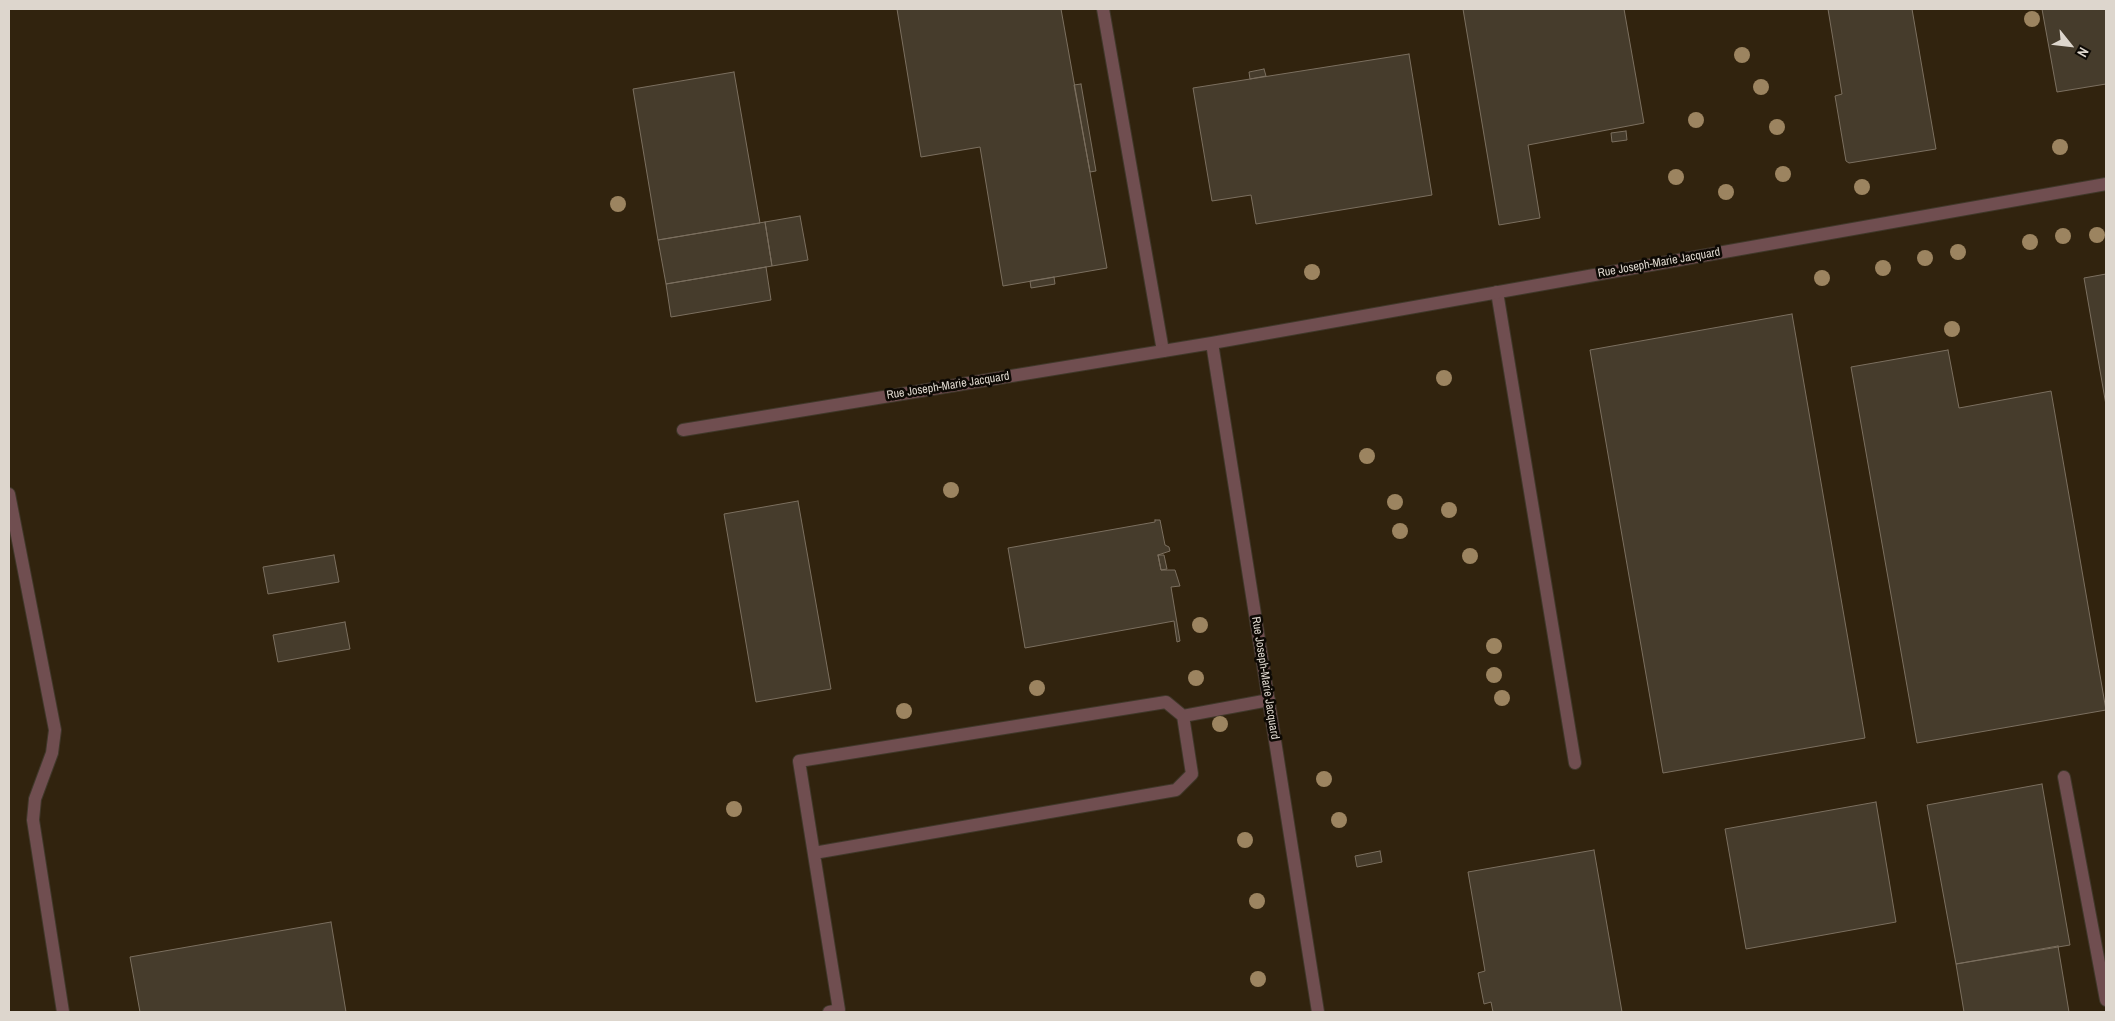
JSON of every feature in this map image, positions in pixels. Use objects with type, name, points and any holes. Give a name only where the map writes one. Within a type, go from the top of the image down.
[{"type":"street","points":[[1103,9],[1163,351]]},
{"type":"street","name":"Rue Joseph-Marie Jacquard","points":[[683,430],[1212,343],[2106,184]]},
{"type":"street","points":[[1497,292],[1575,763]]},
{"type":"street","name":"Rue Joseph-Marie Jacquard","points":[[1212,343],[1318,1012]]},
{"type":"street","points":[[9,494],[55,730],[52,753],[35,798],[33,820],[63,1012]]},
{"type":"street","points":[[1183,716],[1269,700]]},
{"type":"street","points":[[814,853],[1176,790],[1192,774],[1183,716],[1166,702],[799,761],[839,1010],[829,1012]]},
{"type":"street","points":[[2064,777],[2106,1000]]},
{"type":"shaded area","points":[[9,9],[2106,9],[2106,1012],[9,1012]]},
{"type":"building","points":[[897,9],[1061,9],[1107,268],[1003,286],[980,147],[921,157]]},
{"type":"building","points":[[1463,9],[1624,9],[1644,123],[1528,145],[1540,218],[1499,225]]},
{"type":"building","points":[[1828,9],[1912,9],[1936,149],[1849,163],[1846,161],[1835,96],[1842,94]]},
{"type":"building","points":[[2042,9],[2106,9],[2106,84],[2057,92]]},
{"type":"building","points":[[1409,54],[1432,195],[1256,224],[1251,195],[1212,201],[1193,88]]},
{"type":"building","points":[[1264,69],[1266,76],[1250,79],[1249,72]]},
{"type":"building","points":[[734,72],[760,223],[658,240],[633,89]]},
{"type":"building","points":[[1081,84],[1096,171],[1090,172],[1074,85]]},
{"type":"building","points":[[1626,131],[1627,140],[1612,142],[1611,133]]},
{"type":"building","points":[[800,216],[808,260],[772,266],[765,222]]},
{"type":"building","points":[[765,222],[772,266],[666,284],[658,240]]},
{"type":"building","points":[[766,267],[771,300],[671,317],[666,284]]},
{"type":"building","points":[[2106,274],[2106,405],[2084,278]]},
{"type":"building","points":[[1054,277],[1055,284],[1031,288],[1030,281]]},
{"type":"building","points":[[1792,314],[1865,738],[1663,773],[1590,350]]},
{"type":"building","points":[[1948,350],[1959,408],[2051,391],[2106,710],[1917,743],[1851,367]]},
{"type":"building","points":[[798,501],[831,689],[756,702],[724,514]]},
{"type":"building","points":[[1155,520],[1160,520],[1165,545],[1169,547],[1170,551],[1158,555],[1161,570],[1175,570],[1180,586],[1171,587],[1180,641],[1177,642],[1174,621],[1025,648],[1008,548],[1155,522]]},
{"type":"building","points":[[334,555],[339,582],[268,594],[263,567]]},
{"type":"building","points":[[1158,555],[1164,555],[1167,569],[1161,570]]},
{"type":"building","points":[[345,622],[350,649],[278,662],[273,635]]},
{"type":"building","points":[[2042,784],[2070,945],[1956,964],[1927,805]]},
{"type":"building","points":[[1876,802],[1896,922],[1746,949],[1725,829]]},
{"type":"building","points":[[1594,850],[1622,1012],[1493,1012],[1491,1002],[1484,1004],[1478,973],[1485,971],[1468,872]]},
{"type":"building","points":[[1380,851],[1382,862],[1357,867],[1355,856]]},
{"type":"building","points":[[331,922],[346,1012],[140,1012],[130,957]]},
{"type":"building","points":[[2058,946],[2069,1012],[1964,1012],[1956,964]]}]
